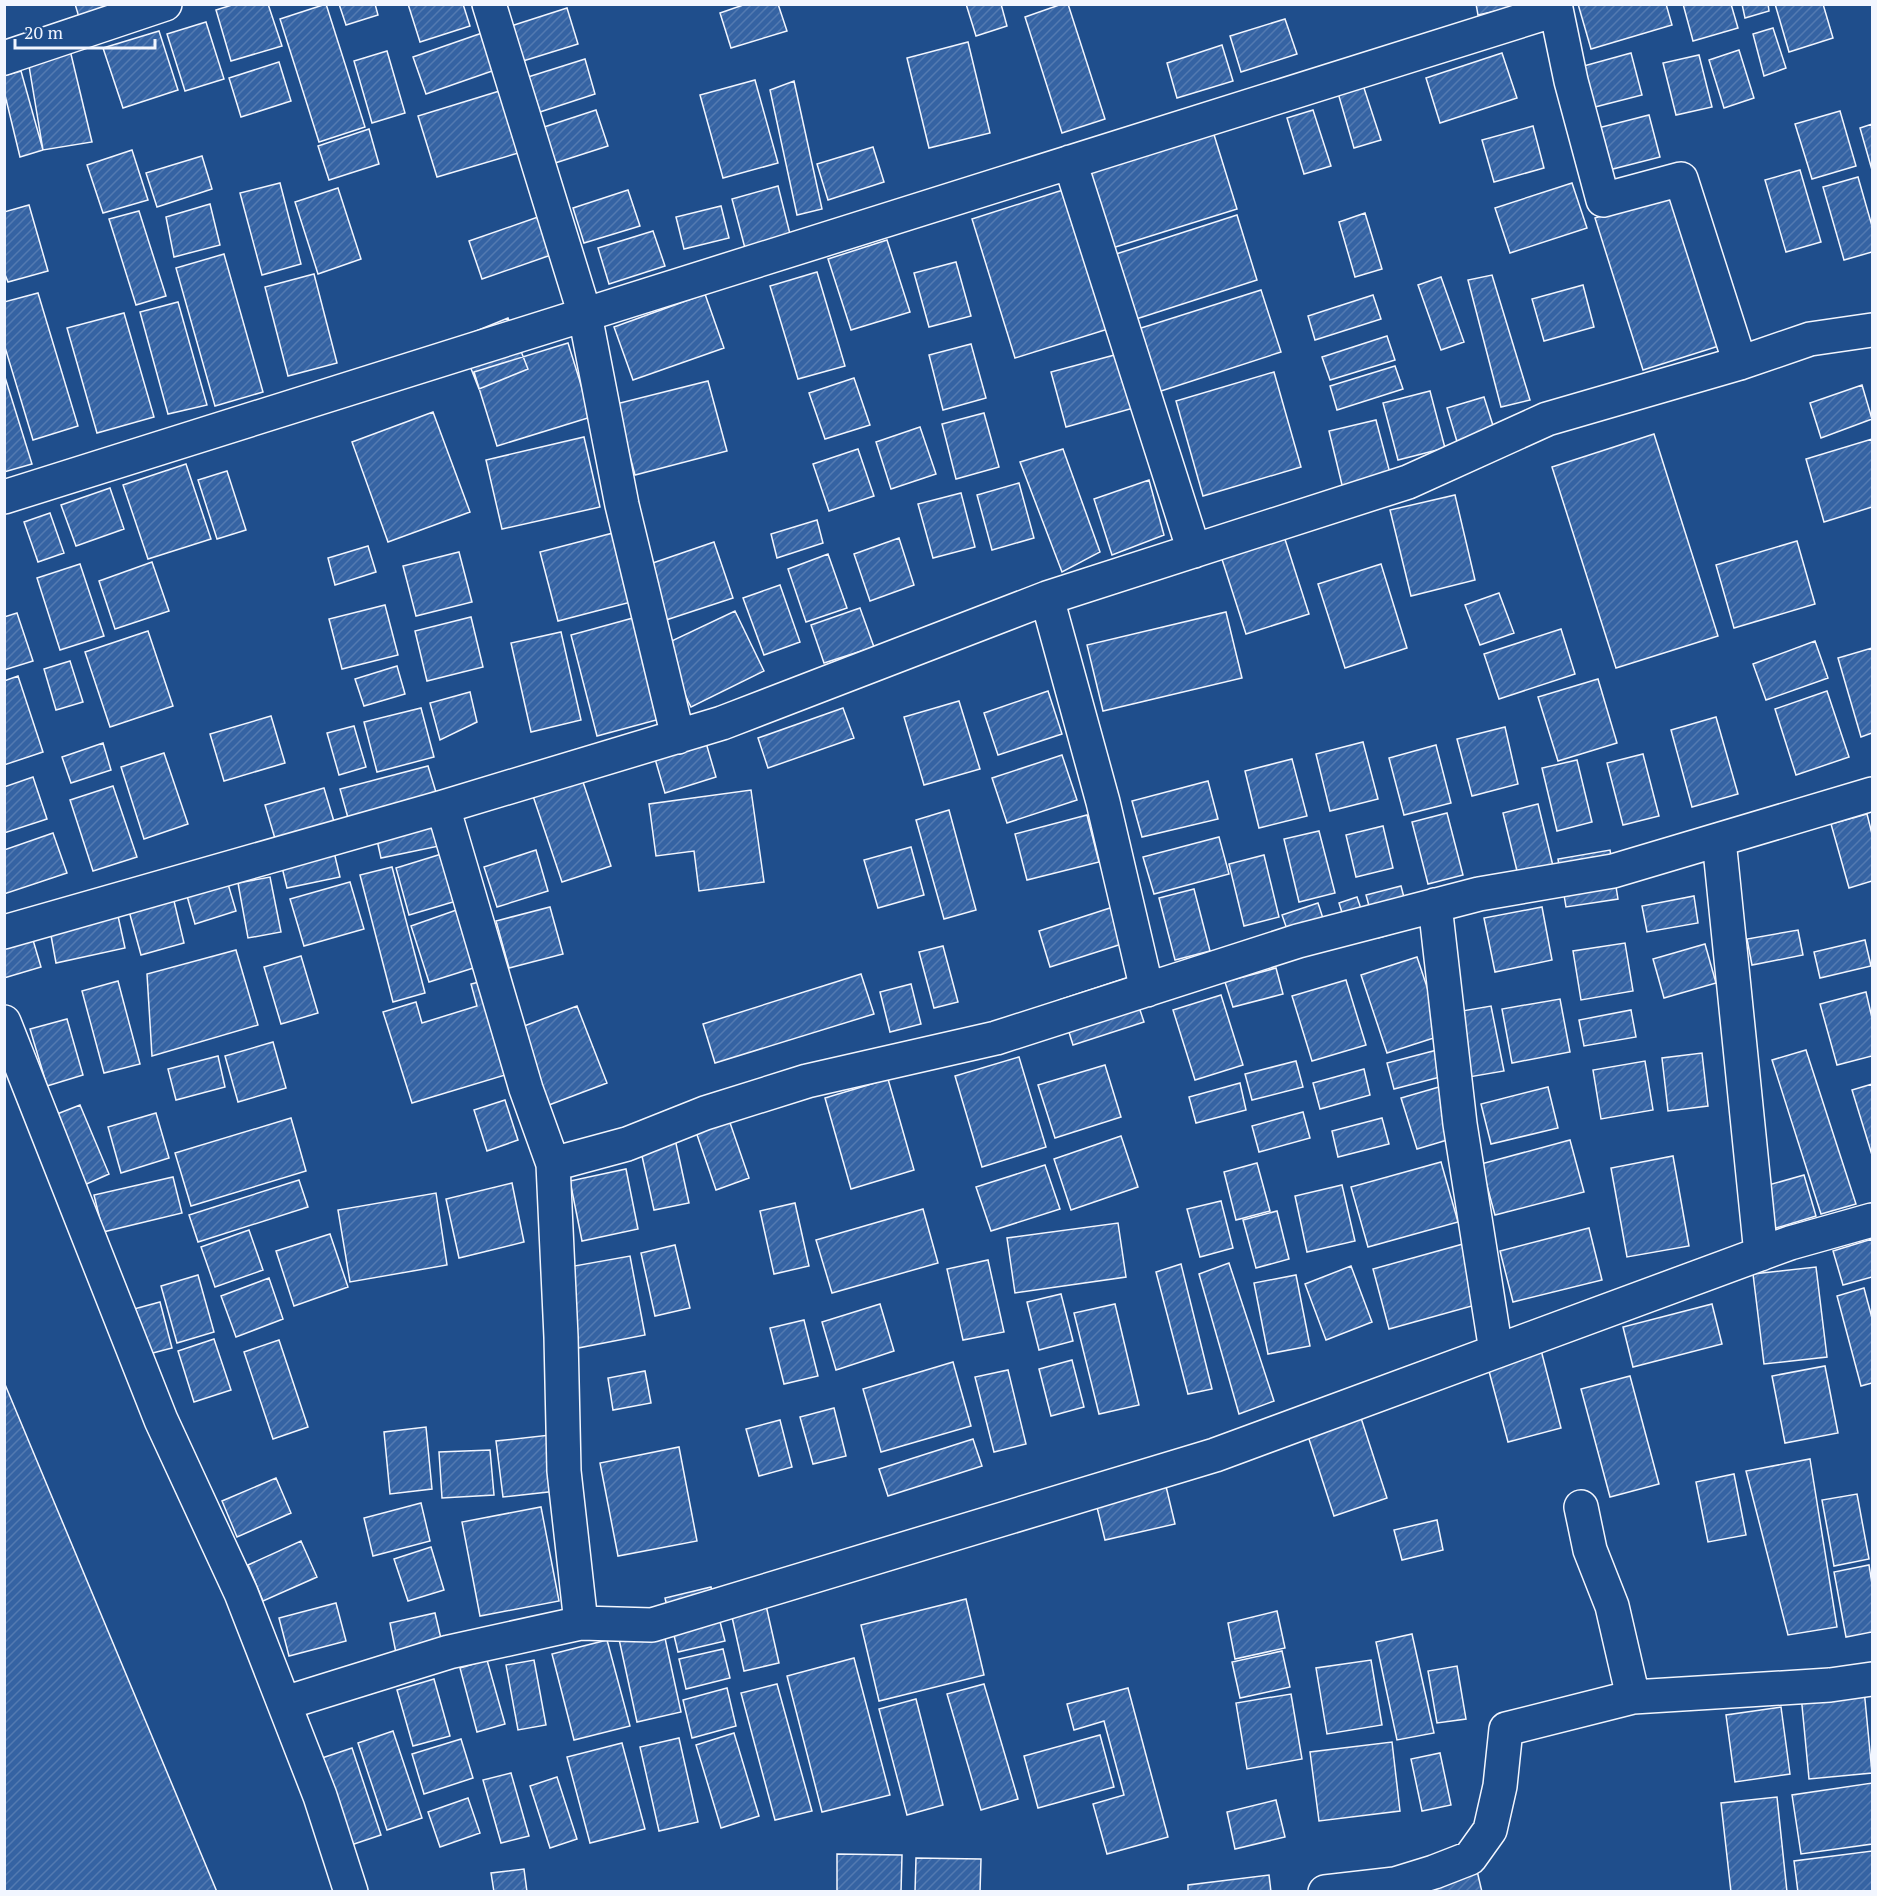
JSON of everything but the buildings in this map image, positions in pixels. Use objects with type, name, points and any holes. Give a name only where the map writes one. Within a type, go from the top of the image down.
[{"type":"street","points":[[4,58],[165,4]]},
{"type":"street","points":[[489,4],[585,315],[622,505],[678,737]]},
{"type":"street","points":[[4,497],[1555,7],[1571,81],[1604,200],[1681,179],[1740,363]]},
{"type":"street","points":[[1070,162],[1194,551]]},
{"type":"street","points":[[4,932],[443,807],[722,723],[1047,598],[1408,482],[1547,419],[1740,363],[1810,339],[1872,330]]},
{"type":"street","points":[[1047,598],[1103,802],[1147,990]]},
{"type":"street","points":[[553,1164],[627,1144],[705,1113],[807,1081],[996,1038],[1298,941],[1479,894],[1613,871],[1872,794]]},
{"type":"street","points":[[443,807],[526,1089],[553,1164],[561,1337],[564,1471],[581,1623]]},
{"type":"street","points":[[1719,840],[1761,1254]]},
{"type":"street","points":[[1435,905],[1460,1124],[1496,1351]]},
{"type":"street","points":[[4,1022],[161,1420],[241,1593],[285,1703],[320,1796],[351,1892]]},
{"type":"street","points":[[285,1703],[449,1652],[581,1623],[652,1625],[1215,1455],[1790,1243],[1872,1220]]},
{"type":"street","points":[[1581,1507],[1590,1550],[1612,1606],[1633,1697]]},
{"type":"street","points":[[1324,1892],[1395,1884],[1470,1858],[1490,1830],[1500,1786],[1506,1729],[1633,1697],[1830,1685],[1872,1679]]}]
